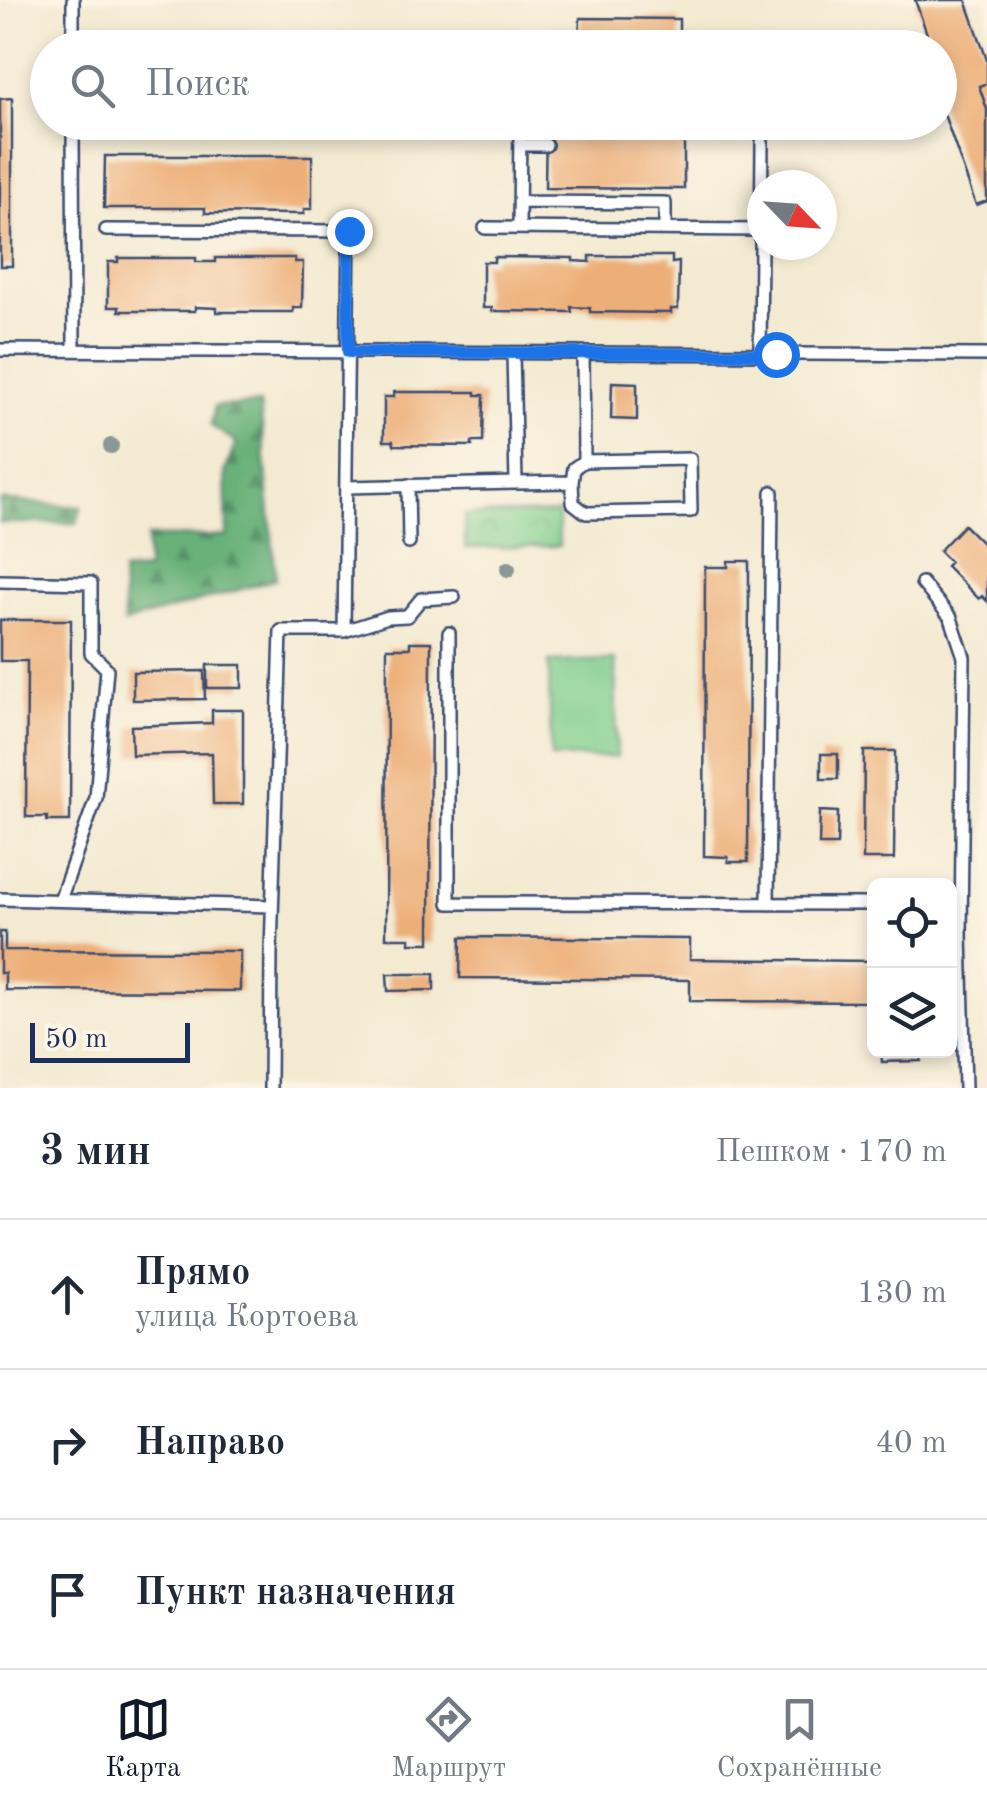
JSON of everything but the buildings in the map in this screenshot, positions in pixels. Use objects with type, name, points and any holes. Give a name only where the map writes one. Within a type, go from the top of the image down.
[{"type":"lane","points":[[73,0],[73,30]]},
{"type":"lane","points":[[73,140],[74,350]]},
{"type":"lane","points":[[520,140],[520,228]]},
{"type":"lane","points":[[762,142],[762,170]]},
{"type":"lane","points":[[520,145],[546,145]]},
{"type":"lane","points":[[520,202],[665,202],[665,229]]},
{"type":"lane","points":[[485,228],[747,230]]},
{"type":"lane","points":[[106,230],[349,231],[344,631]]},
{"type":"lane","points":[[760,353],[762,260]]},
{"type":"lane","points":[[0,350],[987,355]]},
{"type":"lane","points":[[513,352],[516,483]]},
{"type":"lane","points":[[583,352],[584,461]]},
{"type":"lane","points":[[690,459],[691,511],[586,513],[573,502],[572,482],[574,468],[584,461],[690,459]]},
{"type":"lane","points":[[346,487],[572,482]]},
{"type":"lane","points":[[408,485],[408,544]]},
{"type":"lane","points":[[768,904],[772,492]]},
{"type":"lane","points":[[0,581],[91,583],[91,653],[107,669],[96,798],[60,900]]},
{"type":"lane","points":[[922,584],[951,618],[964,657],[957,878]]},
{"type":"lane","points":[[270,1088],[282,631],[344,631],[407,616],[421,599],[454,597]]},
{"type":"lane","points":[[450,632],[450,903],[867,904]]},
{"type":"lane","points":[[0,898],[272,906]]},
{"type":"lane","points":[[957,925],[965,1088]]},
{"type":"green space","points":[[260,404],[276,579],[124,623],[122,572],[147,570],[147,537],[227,536],[225,473],[236,442],[211,426],[215,406]]},
{"type":"green space","points":[[0,500],[81,507],[77,523],[0,523]]},
{"type":"green space","points":[[558,513],[559,546],[465,548],[465,515]]},
{"type":"green space","points":[[615,660],[617,757],[551,758],[549,662]]},
{"type":"route","points":[[349,231],[348,352],[776,354]]}]
